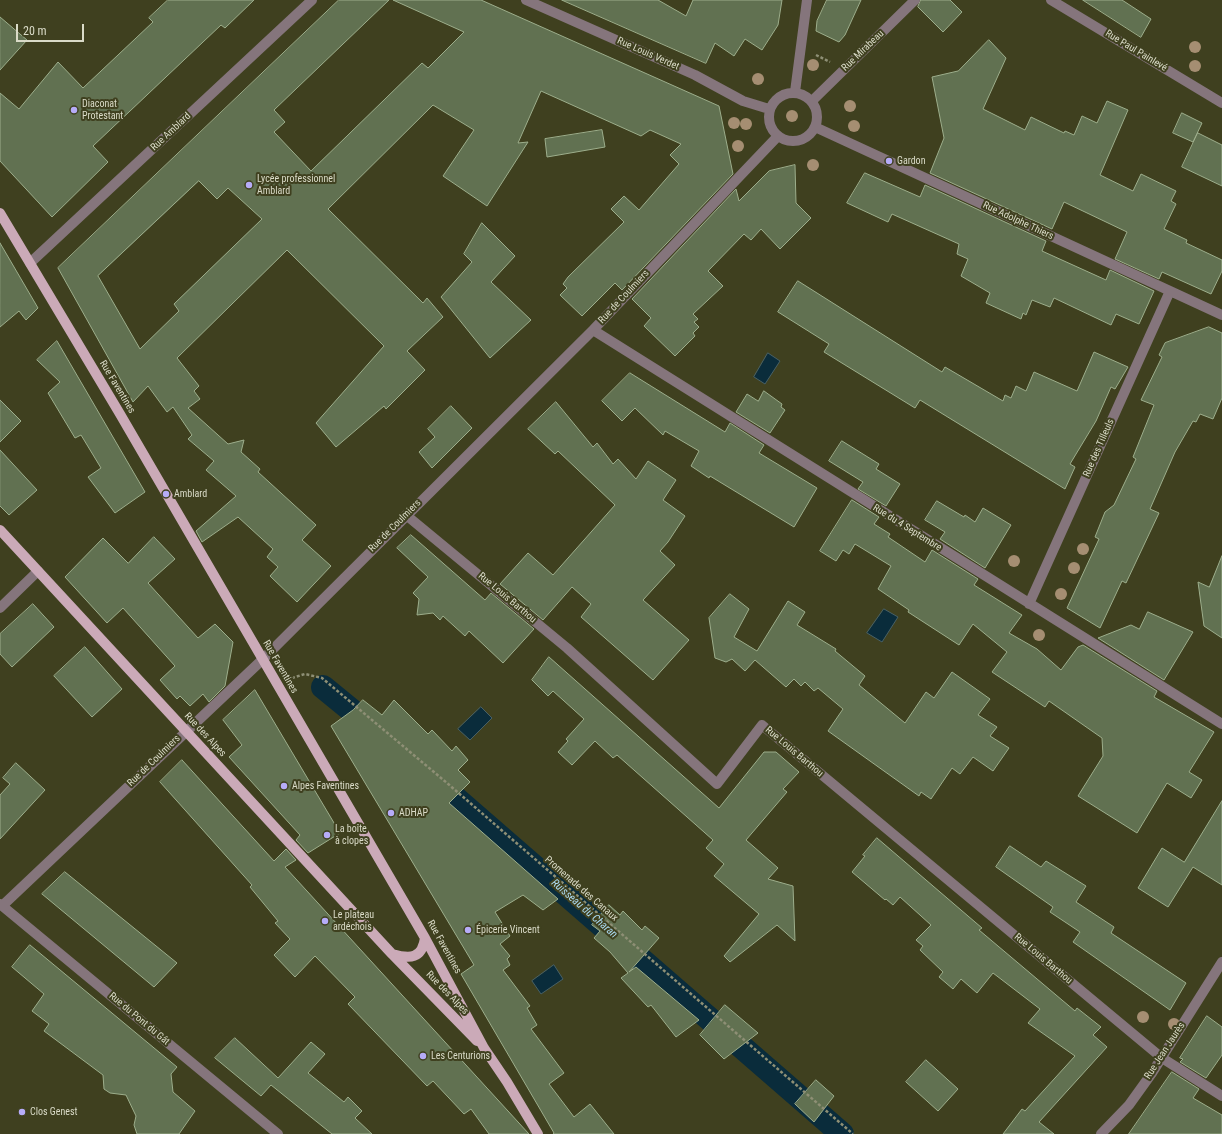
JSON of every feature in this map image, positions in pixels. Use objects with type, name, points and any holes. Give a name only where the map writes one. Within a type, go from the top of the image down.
[{"type":"main road","name":"Rue Faventines","points":[[0,213],[120,414],[425,938],[484,1048],[507,1082],[538,1134]]},
{"type":"main road","name":"Rue des Alpes","points":[[0,530],[392,954],[484,1048]]},
{"type":"main road","points":[[392,954],[406,958],[414,956],[420,952],[424,946],[425,938]]},
{"type":"street","name":"Rue Amblard","points":[[30,263],[312,0]]},
{"type":"street","name":"Rue Louis Verdet","points":[[526,0],[695,76],[743,101],[769,109]]},
{"type":"street","points":[[795,92],[807,0]]},
{"type":"street","name":"Rue Mirabeau","points":[[812,101],[915,0]]},
{"type":"street","name":"Rue Paul Painlevé","points":[[1051,0],[1222,103]]},
{"type":"street","points":[[795,92],[812,101],[816,109],[817,118],[815,127],[810,134],[803,139],[795,141],[786,140],[778,136],[769,124],[769,109],[779,96],[795,92]]},
{"type":"street","name":"Rue Adolphe Thiers","points":[[815,127],[1222,315]]},
{"type":"street","name":"Rue de Coulmiers","points":[[1,905],[262,660],[592,330],[778,136]]},
{"type":"street","name":"Rue des Tilleuls","points":[[1029,604],[1170,291]]},
{"type":"street","name":"Rue du 4 Septembre","points":[[592,330],[1222,724]]},
{"type":"street","name":"Rue Louis Barthou","points":[[406,515],[566,648],[717,784],[762,725],[1162,1058]]},
{"type":"street","points":[[0,608],[38,571]]},
{"type":"street","name":"Rue du Pont du Gât","points":[[1,905],[278,1134]]},
{"type":"street","name":"Rue Jean Jaurès","points":[[1101,1134],[1129,1105],[1162,1058],[1222,962]]},
{"type":"street","points":[[1162,1058],[1222,1096]]},
{"type":"path","points":[[800,48],[837,65],[850,64]]},
{"type":"path","name":"Promenade des Canaux","points":[[291,678],[305,674],[322,678],[447,782],[853,1134]]},
{"type":"water","points":[[768,353],[780,361],[765,384],[754,377]]},
{"type":"water","points":[[884,609],[898,617],[882,642],[867,633]]},
{"type":"water","points":[[481,707],[492,718],[470,740],[458,729]]},
{"type":"water","points":[[554,965],[563,979],[541,994],[532,981]]},
{"type":"building","name":"Diaconat Protestant","points":[[168,0],[254,0],[225,28],[221,25],[93,146],[108,162],[52,217],[0,161],[0,93],[19,109],[58,62],[83,88],[153,22],[149,18]]},
{"type":"building","name":"Lycée professionnel Amblard","points":[[339,0],[389,0],[274,110],[285,122],[274,132],[311,171],[422,63],[428,68],[464,32],[393,0],[481,0],[719,106],[733,174],[622,290],[615,283],[582,316],[560,295],[567,288],[563,284],[568,277],[624,222],[611,209],[624,196],[639,210],[679,164],[670,155],[681,144],[650,130],[641,136],[541,91],[518,143],[528,142],[487,206],[443,176],[474,130],[433,105],[328,209],[423,303],[427,298],[443,317],[407,351],[425,370],[386,409],[384,406],[336,447],[316,423],[384,346],[287,250],[177,358],[199,386],[194,391],[200,399],[188,408],[228,444],[244,440],[241,452],[260,469],[258,472],[316,525],[302,540],[331,566],[297,602],[270,576],[278,567],[267,557],[273,549],[238,517],[202,542],[196,531],[236,496],[206,470],[214,461],[188,439],[192,435],[173,407],[167,412],[148,386],[133,402],[58,268]],"holes":[[[199,181],[217,199],[228,188],[262,219],[174,304],[179,311],[140,349],[98,276]]]},
{"type":"building","points":[[562,0],[658,0],[686,16],[693,0],[782,0],[778,25],[762,50],[745,39],[734,56],[715,43],[706,63]]},
{"type":"building","points":[[827,0],[861,0],[845,35],[839,42],[816,31],[817,21]]},
{"type":"building","points":[[921,0],[950,0],[962,12],[943,32],[918,7]]},
{"type":"building","points":[[1083,0],[1122,0],[1151,19],[1141,37]]},
{"type":"building","points":[[0,17],[27,40],[0,70]]},
{"type":"building","points":[[989,40],[1006,58],[983,109],[1025,130],[1031,117],[1064,133],[1065,131],[1074,135],[1082,116],[1097,123],[1107,101],[1128,110],[1100,175],[1133,191],[1141,174],[1176,191],[1171,201],[1176,204],[1164,229],[1187,240],[1186,243],[1222,260],[1222,271],[1211,294],[1162,272],[1159,279],[1115,259],[1127,232],[1064,202],[1052,229],[930,173],[944,138],[932,77],[958,71]]},
{"type":"building","points":[[1182,113],[1202,123],[1193,142],[1173,133]]},
{"type":"building","points":[[602,130],[605,147],[547,157],[545,139]]},
{"type":"building","points":[[1198,133],[1222,145],[1222,186],[1182,167]]},
{"type":"building","points":[[795,165],[796,203],[811,218],[780,249],[761,229],[751,240],[744,234],[708,271],[723,286],[693,314],[698,319],[694,322],[699,327],[693,333],[695,336],[675,356],[644,326],[651,318],[632,299],[736,189],[739,201],[769,171]]},
{"type":"building","points":[[865,173],[920,197],[925,185],[1046,241],[1042,251],[1106,280],[1110,270],[1154,291],[1139,324],[1116,314],[1111,325],[1054,298],[1050,307],[1032,300],[1026,315],[1023,313],[1021,319],[986,303],[990,293],[961,276],[968,259],[957,254],[959,244],[892,214],[888,222],[847,203]]},
{"type":"building","points":[[482,223],[515,256],[491,282],[531,320],[490,358],[441,297],[472,262],[464,254]]},
{"type":"building","points":[[0,243],[38,308],[26,320],[19,311],[0,327]]},
{"type":"building","points":[[798,281],[942,372],[945,367],[1003,401],[1005,395],[1011,398],[1016,386],[1026,391],[1034,372],[1077,391],[1094,352],[1128,367],[1115,389],[1111,387],[1096,421],[1070,464],[1075,467],[1065,489],[920,400],[915,408],[824,352],[829,344],[778,312]]},
{"type":"building","points":[[1209,327],[1222,333],[1222,398],[1213,419],[1200,414],[1196,422],[1193,421],[1175,452],[1150,509],[1159,513],[1126,583],[1122,581],[1100,628],[1067,608],[1099,539],[1095,537],[1105,512],[1114,505],[1136,459],[1133,457],[1154,405],[1141,400],[1162,357],[1159,355],[1165,343]]},
{"type":"building","points":[[57,341],[145,492],[115,513],[88,477],[101,468],[81,435],[75,438],[48,393],[60,382],[37,360]]},
{"type":"building","points":[[630,373],[725,432],[730,423],[764,445],[759,453],[817,488],[794,527],[691,466],[699,451],[665,431],[663,435],[635,408],[622,421],[602,401]]},
{"type":"building","points":[[764,391],[782,404],[781,407],[785,410],[770,433],[736,412],[747,394],[758,401]]},
{"type":"building","points":[[0,400],[21,421],[0,442]]},
{"type":"building","points":[[556,402],[593,447],[597,443],[613,464],[618,459],[636,479],[648,461],[676,480],[663,500],[685,516],[668,542],[660,551],[675,565],[643,600],[689,640],[653,680],[581,617],[591,604],[572,587],[543,620],[500,584],[528,553],[553,575],[615,505],[558,451],[555,454],[528,429]]},
{"type":"building","points":[[451,406],[472,428],[432,468],[419,452],[435,437],[428,429]]},
{"type":"building","points":[[842,441],[879,464],[876,469],[900,484],[886,506],[858,489],[863,482],[829,461]]},
{"type":"building","points":[[0,450],[37,490],[9,515],[0,506]]},
{"type":"building","points":[[852,500],[879,517],[874,524],[890,534],[888,537],[925,562],[932,550],[978,579],[974,585],[1022,615],[1009,633],[1037,649],[1061,670],[1078,647],[1083,645],[1157,691],[1154,697],[1214,732],[1189,772],[1202,780],[1191,798],[1167,783],[1137,833],[1078,796],[1103,756],[1102,738],[1049,701],[1045,707],[992,672],[1007,652],[973,624],[959,645],[908,612],[909,610],[878,589],[891,566],[855,544],[849,554],[843,550],[836,561],[820,551]]},
{"type":"building","points":[[937,501],[964,517],[965,515],[975,522],[983,508],[1011,525],[985,568],[940,539],[945,532],[925,520]]},
{"type":"building","points":[[411,535],[485,600],[491,593],[534,629],[503,663],[469,631],[465,636],[443,616],[440,620],[433,613],[417,615],[419,599],[413,593],[428,577],[397,548]]},
{"type":"building","points":[[154,537],[175,559],[148,583],[198,638],[215,624],[233,642],[225,686],[209,702],[203,694],[190,706],[180,696],[177,699],[160,680],[175,666],[123,608],[107,623],[65,577],[103,538],[128,563]]},
{"type":"building","points":[[1222,556],[1222,638],[1204,626],[1198,582],[1209,587]]},
{"type":"building","points":[[730,594],[749,609],[734,637],[757,651],[788,601],[805,612],[797,625],[836,649],[835,651],[865,676],[859,685],[905,723],[926,692],[934,698],[952,672],[990,699],[978,715],[997,727],[990,736],[1009,748],[993,771],[973,757],[960,774],[952,768],[931,799],[921,792],[919,796],[828,731],[843,709],[818,688],[814,691],[805,682],[801,686],[794,679],[786,687],[755,660],[745,671],[732,659],[726,662],[715,658],[709,618]]},
{"type":"building","points":[[33,604],[54,627],[12,667],[0,654],[0,634]]},
{"type":"building","points":[[1148,612],[1193,632],[1164,680],[1098,638],[1131,625],[1139,629]]},
{"type":"building","points":[[85,647],[122,689],[92,717],[54,676]]},
{"type":"building","points":[[549,657],[719,808],[764,752],[776,752],[799,772],[783,789],[787,792],[746,840],[778,868],[768,879],[793,886],[795,941],[777,925],[730,962],[724,956],[759,914],[714,876],[724,864],[706,848],[713,840],[617,755],[613,758],[595,741],[572,765],[558,752],[568,741],[566,739],[584,719],[553,691],[548,696],[532,680]]},
{"type":"building","points":[[255,690],[340,833],[308,853],[296,840],[300,835],[229,757],[242,745],[223,720]]},
{"type":"building","points":[[363,700],[382,715],[394,700],[428,734],[432,730],[452,751],[456,746],[468,760],[458,770],[470,782],[449,803],[558,899],[543,910],[523,895],[495,912],[510,936],[500,944],[510,956],[507,959],[510,965],[503,970],[530,1006],[527,1008],[537,1025],[531,1029],[564,1073],[549,1084],[574,1117],[590,1104],[614,1134],[553,1134],[554,1133],[461,974],[474,965],[331,726],[353,710]]},
{"type":"building","points":[[182,760],[274,861],[286,849],[296,860],[285,867],[529,1134],[489,1134],[471,1109],[464,1114],[433,1081],[427,1086],[348,1004],[355,997],[315,956],[295,977],[274,955],[290,939],[275,923],[278,921],[250,887],[252,885],[160,782]]},
{"type":"building","points":[[16,763],[45,790],[0,839],[0,795],[10,784],[3,778]]},
{"type":"building","points":[[1222,801],[1222,885],[1193,867],[1168,907],[1138,888],[1162,848],[1184,862]]},
{"type":"building","points":[[877,838],[982,928],[979,930],[1075,1011],[1077,1008],[1101,1027],[1093,1035],[1107,1047],[1039,1122],[1054,1134],[1003,1134],[1022,1109],[1025,1111],[1075,1056],[1028,1023],[1040,1009],[993,973],[977,993],[961,979],[953,989],[939,977],[943,972],[920,950],[923,946],[916,940],[931,925],[900,897],[893,905],[852,872],[865,856],[863,855]]},
{"type":"building","points":[[1010,846],[1041,867],[1046,861],[1086,886],[1076,902],[1114,927],[1111,933],[1186,983],[1170,1010],[1073,942],[1080,932],[1050,912],[1053,907],[996,867]]},
{"type":"building","points":[[65,872],[177,963],[154,987],[42,894]]},
{"type":"building","points":[[609,905],[620,915],[623,911],[642,930],[645,926],[659,938],[629,972],[636,967],[699,1020],[676,1037],[651,1005],[648,1007],[621,978],[628,973],[610,952],[594,938],[600,931],[592,925]]},
{"type":"building","points":[[30,945],[177,1067],[171,1074],[173,1092],[195,1111],[179,1134],[137,1134],[134,1125],[136,1116],[126,1095],[110,1093],[104,1089],[103,1075],[44,1031],[49,1024],[32,1011],[44,994],[12,967]]},
{"type":"building","points":[[725,1005],[758,1033],[724,1059],[700,1035]]},
{"type":"building","points":[[1207,1016],[1222,1027],[1222,1055],[1206,1078],[1180,1062],[1183,1059],[1180,1058]]},
{"type":"building","points":[[235,1038],[278,1078],[311,1042],[325,1054],[308,1073],[344,1102],[348,1097],[362,1111],[355,1118],[372,1134],[332,1134],[271,1085],[261,1096],[215,1058]]},
{"type":"building","points":[[926,1060],[958,1089],[938,1111],[906,1082]]},
{"type":"building","points":[[1172,1072],[1199,1089],[1193,1098],[1222,1115],[1222,1134],[1129,1134]]},
{"type":"building","points":[[816,1080],[834,1096],[814,1122],[795,1104]]},
{"type":"waterway","name":"Ruisseau du Charan","points":[[323,687],[378,732]]},
{"type":"waterway","name":"Ruisseau du Charan","points":[[430,776],[842,1134]]},
{"type":"place","name":"Diaconat Protestant","points":[[74,110]]},
{"type":"place","name":"Gardon","points":[[889,161]]},
{"type":"place","name":"Lycée professionnel Amblard","points":[[249,185]]},
{"type":"place","name":"Amblard","points":[[166,494]]},
{"type":"place","name":"Alpes Faventines","points":[[284,786]]},
{"type":"place","name":"ADHAP","points":[[391,813]]},
{"type":"place","name":"La boîte à clopes","points":[[327,835]]},
{"type":"place","name":"Le plateau ardéchois","points":[[325,921]]},
{"type":"place","name":"Épicerie Vincent","points":[[468,930]]},
{"type":"place","name":"Les Centurions","points":[[423,1056]]},
{"type":"place","name":"Clos Genest","points":[[22,1112]]}]
